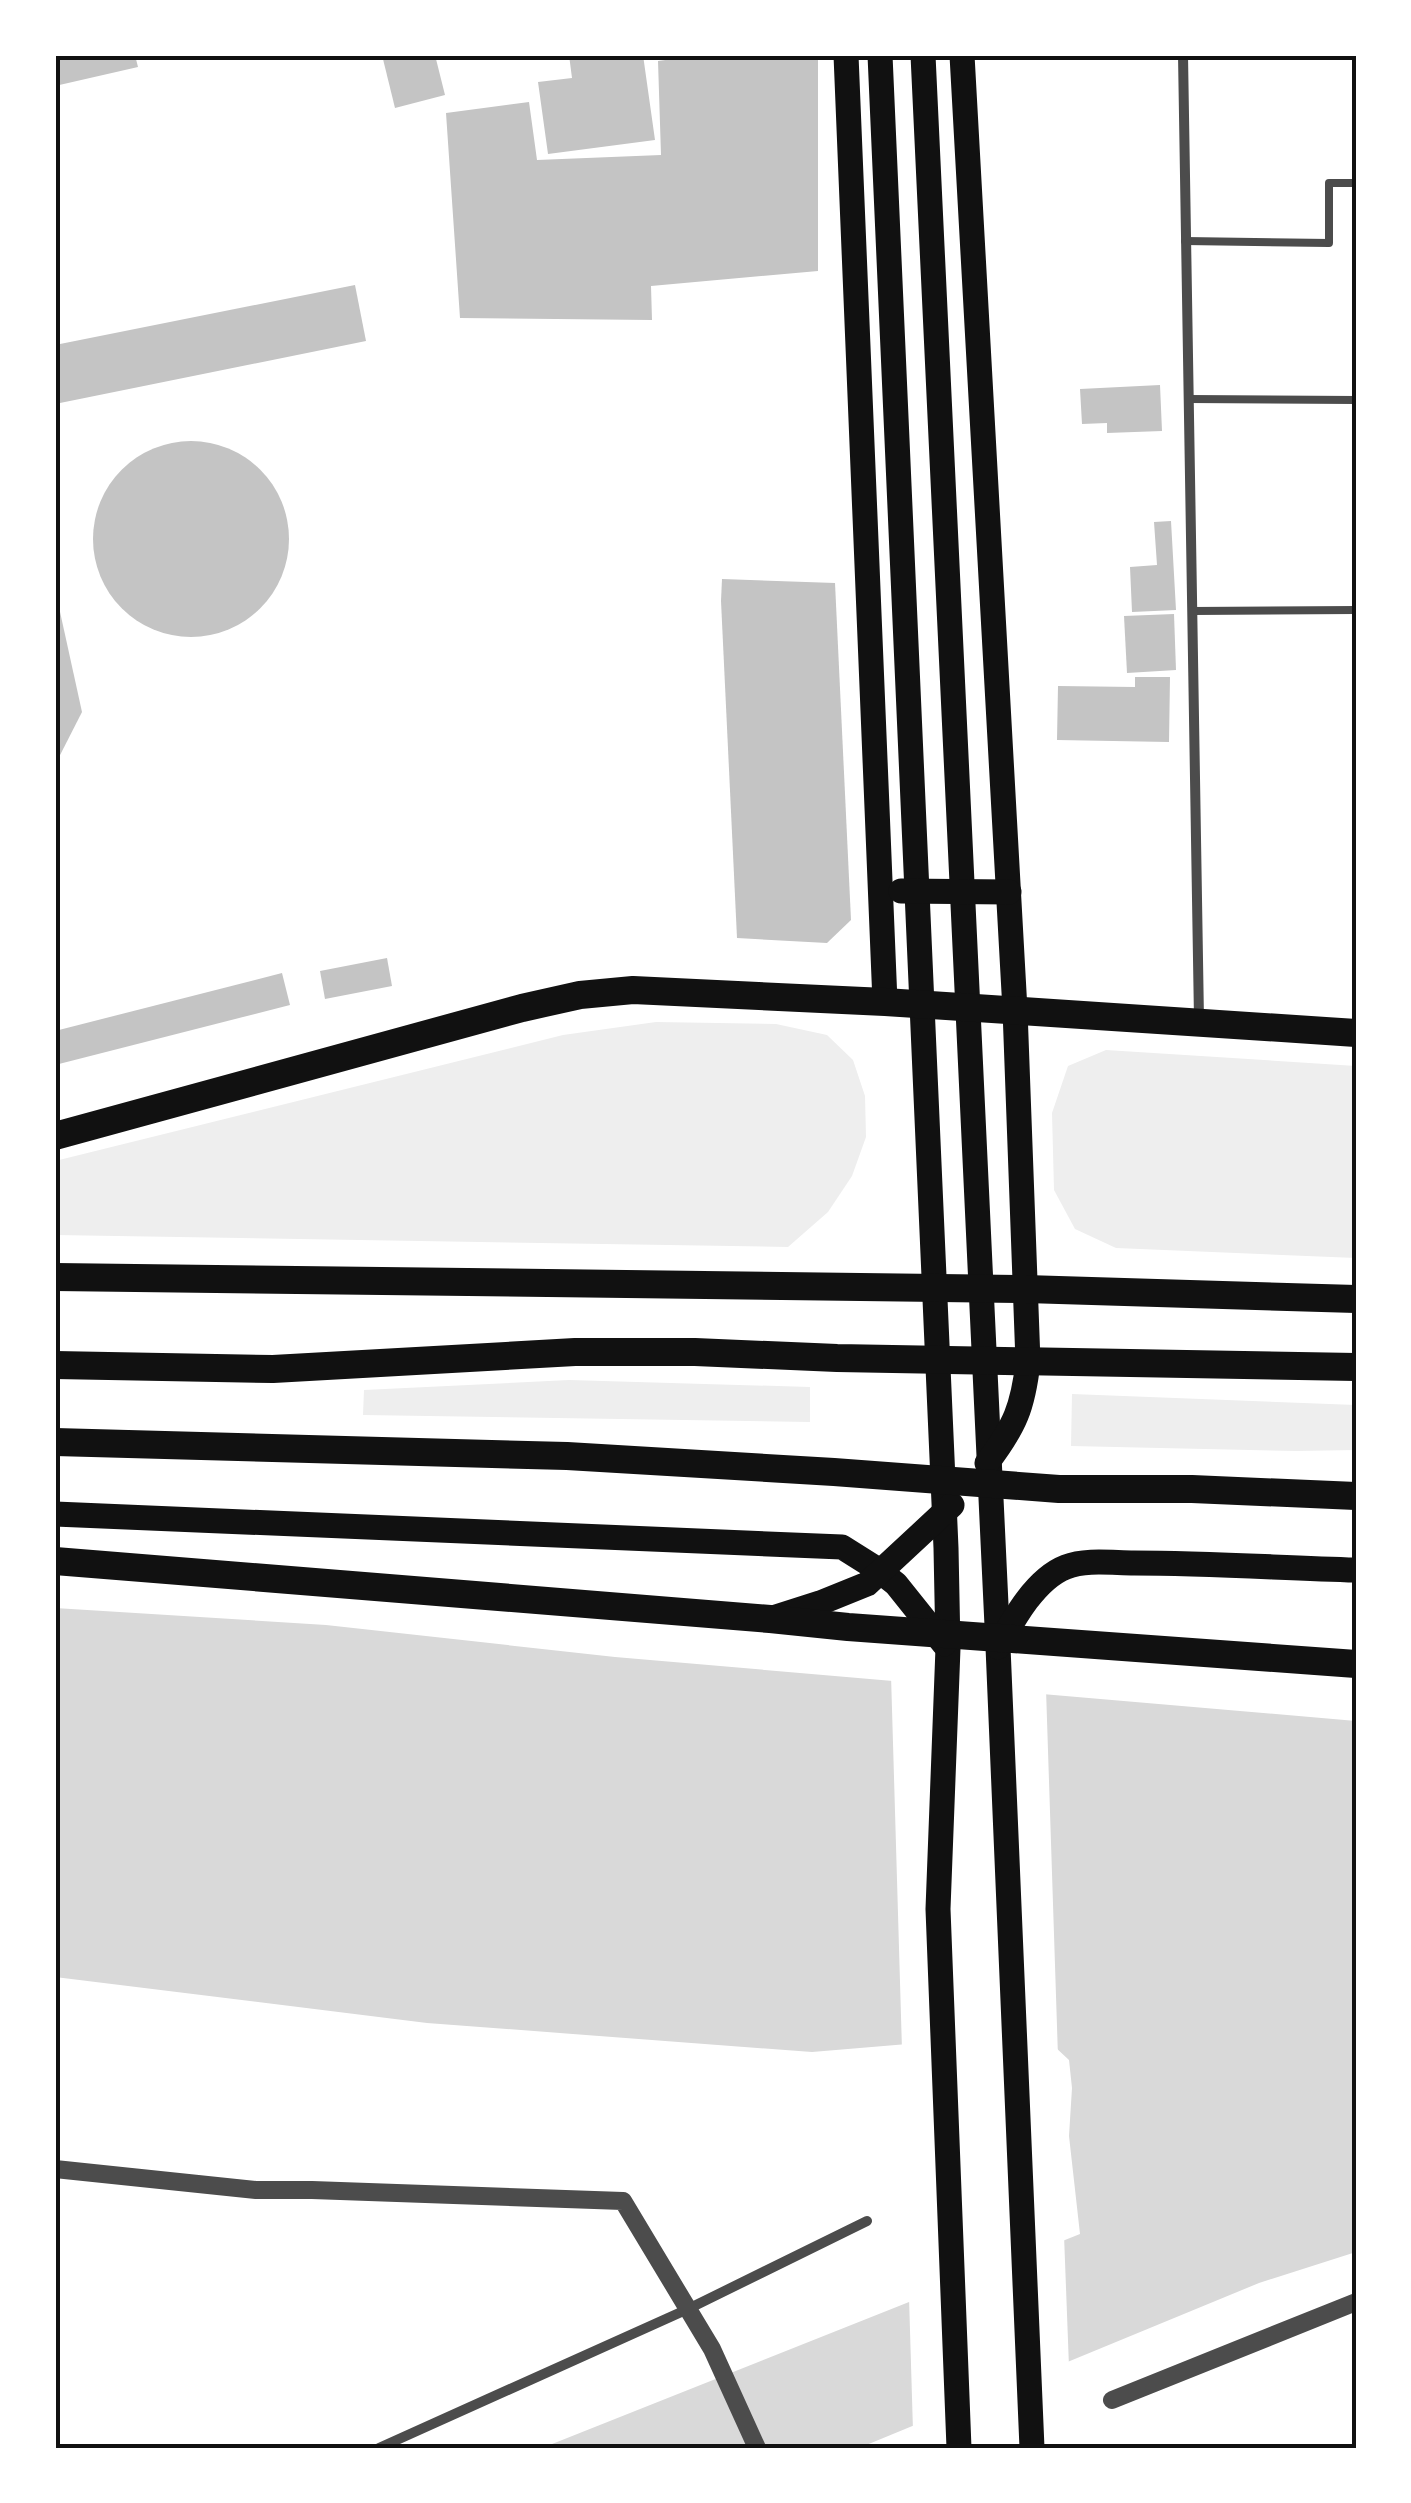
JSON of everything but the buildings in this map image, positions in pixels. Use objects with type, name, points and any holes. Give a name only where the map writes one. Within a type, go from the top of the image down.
[{"type":"highway","points":[[55,1136],[522,1008],[580,995],[633,990],[1356,1033]]},
{"type":"highway","points":[[55,1277],[1026,1289],[1356,1299]]},
{"type":"highway","points":[[55,1364],[273,1370],[575,1352],[675,1352],[1356,1367]]},
{"type":"highway","points":[[55,1442],[567,1456],[1059,1489],[1192,1489],[1356,1496]]},
{"type":"highway","points":[[55,1561],[848,1627],[1356,1664]]},
{"type":"main road","points":[[846,55],[885,1002]]},
{"type":"main road","points":[[880,55],[946,1528],[948,1648],[938,1908],[959,2448]]},
{"type":"main road","points":[[923,55],[1032,2448]]},
{"type":"main road","points":[[770,1618],[867,1584],[941,1517],[1007,1436],[1021,1407],[1028,1362],[1015,1010],[962,55]]},
{"type":"main road","points":[[881,890],[1009,892]]},
{"type":"main road","points":[[55,1514],[842,1547],[896,1584],[948,1648]]},
{"type":"main road","points":[[998,1647],[1020,1606],[1065,1567],[1096,1562],[1356,1570]]},
{"type":"street","points":[[1183,55],[1200,1022]]},
{"type":"street","points":[[55,2170],[256,2190],[623,2201],[712,2349],[757,2448]]},
{"type":"street","points":[[379,2448],[688,2309],[867,2221]]},
{"type":"street","points":[[1112,2400],[1356,2302]]},
{"type":"lane","points":[[1185,240],[1329,243],[1330,182],[1356,183]]},
{"type":"lane","points":[[1188,399],[1356,400]]},
{"type":"lane","points":[[1192,610],[1356,610]]},
{"type":"shaded area","points":[[656,1022],[776,1024],[827,1035],[853,1060],[865,1096],[866,1137],[852,1176],[828,1212],[788,1247],[55,1235],[55,1161],[563,1035]]},
{"type":"shaded area","points":[[1106,1050],[1356,1066],[1356,1258],[1116,1248],[1075,1229],[1054,1190],[1052,1113],[1068,1066]]},
{"type":"shaded area","points":[[569,1380],[810,1387],[810,1422],[363,1415],[364,1390]]},
{"type":"shaded area","points":[[1072,1394],[1356,1405],[1356,1450],[1071,1446]]},
{"type":"shaded area","points":[[55,1608],[326,1625],[615,1657],[1356,1721],[1356,2252],[1259,2283],[859,2448],[542,2448],[1080,2234],[1069,2136],[1069,2060],[1040,2033],[812,2052],[427,2023],[55,1977]]},
{"type":"pier","points":[[891,1675],[1046,1689],[1058,2057],[1038,2038],[902,2050]]},
{"type":"pier","points":[[1064,2235],[1069,2367],[913,2431],[909,2297]]}]
